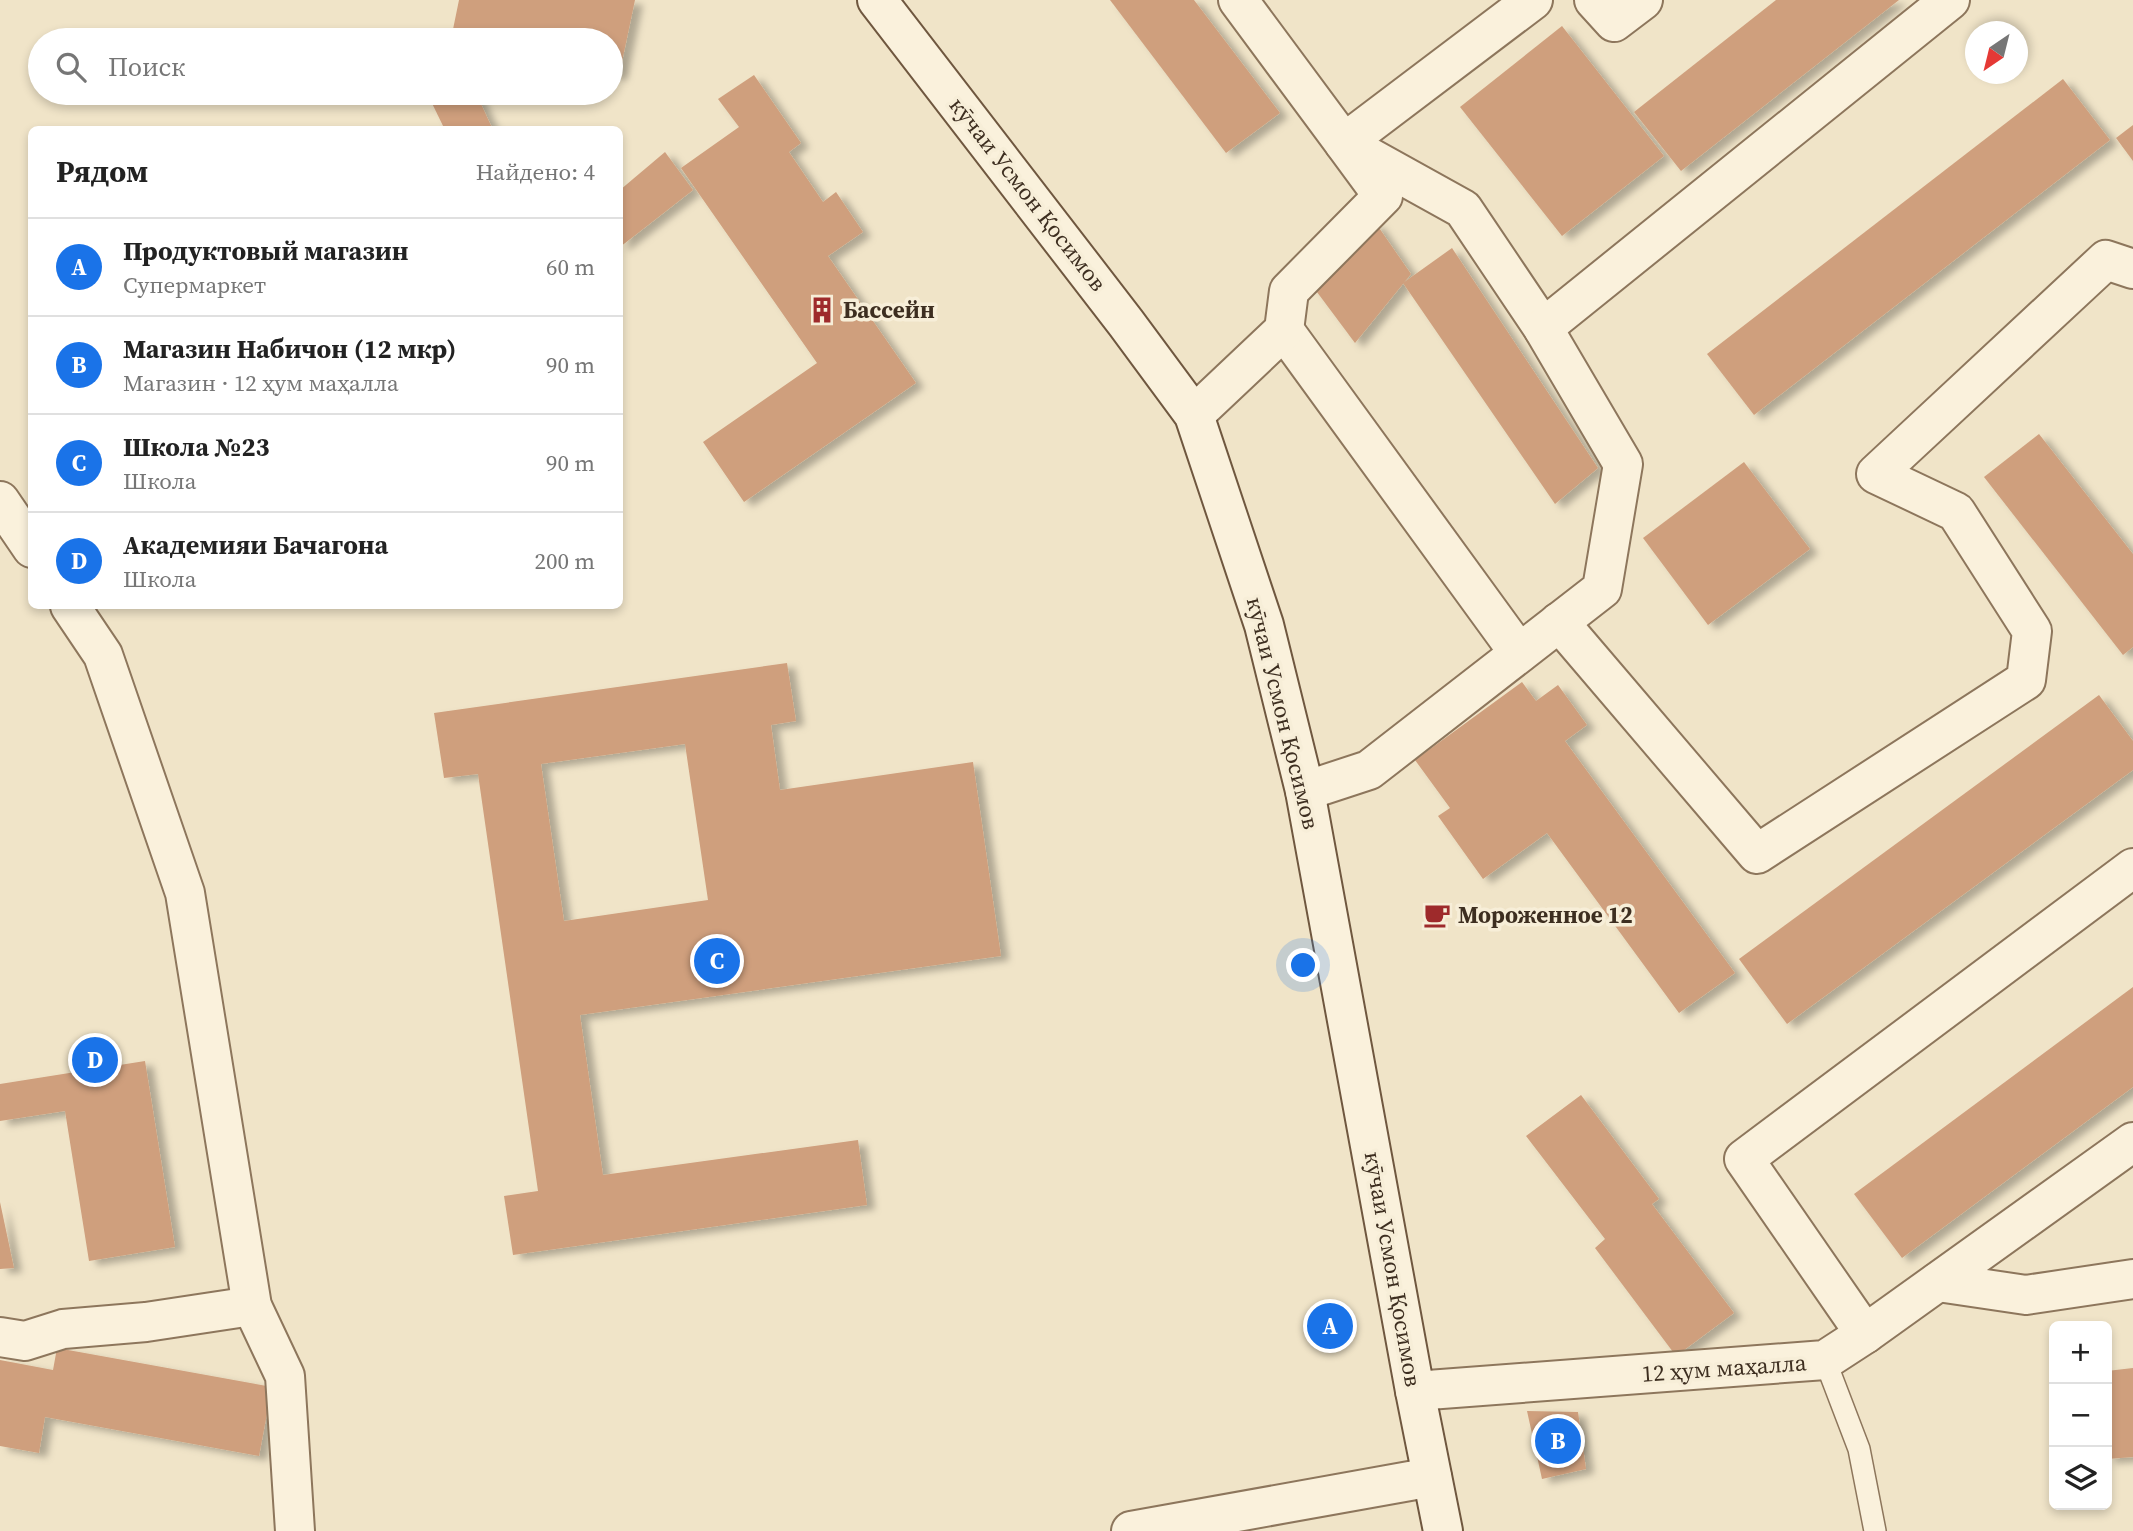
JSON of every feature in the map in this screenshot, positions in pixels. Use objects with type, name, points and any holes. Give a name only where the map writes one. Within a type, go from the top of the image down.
[{"type":"street","name":"кӯчаи Усмон Қосимов","points":[[877,0],[1194,415],[1264,625],[1305,791],[1443,1531]]},
{"type":"street","points":[[1194,415],[1284,330],[1289,291],[1383,196],[1238,0]]},
{"type":"street","points":[[1344,143],[1533,0]]},
{"type":"street","points":[[1594,0],[1614,22],[1643,0]]},
{"type":"street","points":[[1543,328],[1950,0]]},
{"type":"street","points":[[1305,791],[1369,770],[1602,589],[1623,464],[1543,328],[1463,209],[1344,143]]},
{"type":"street","points":[[1559,622],[1757,853],[2026,680],[2032,631],[1956,512],[1876,474],[2106,260],[2133,269]]},
{"type":"street","points":[[1284,330],[1519,653]]},
{"type":"street","points":[[0,500],[28,542]]},
{"type":"street","points":[[72,609],[103,655],[185,893],[252,1306],[285,1376],[295,1531]]},
{"type":"street","points":[[1866,1334],[1744,1159],[2133,868]]},
{"type":"street","name":"12 ҳум маҳалла","points":[[1415,1391],[1825,1360],[1866,1334],[2133,1142]]},
{"type":"street","points":[[1938,1282],[2026,1295],[2133,1279]]},
{"type":"street","points":[[0,1337],[25,1341],[63,1329],[146,1322],[252,1306]]},
{"type":"street","points":[[1130,1531],[1432,1477]]},
{"type":"lane","points":[[1825,1360],[1859,1449],[1875,1531]]},
{"type":"building","points":[[459,0],[635,0],[623,57],[623,28],[453,28]]},
{"type":"building","points":[[1110,0],[1194,0],[1280,113],[1226,153]]},
{"type":"building","points":[[1776,0],[1899,0],[1681,171],[1634,112]]},
{"type":"building","points":[[1562,26],[1664,156],[1562,236],[1460,107]]},
{"type":"building","name":"Бассейн","points":[[754,75],[801,143],[789,152],[823,202],[836,192],[863,232],[828,256],[916,383],[744,502],[703,442],[817,363],[681,168],[739,127],[718,99]]},
{"type":"building","points":[[2063,79],[2110,140],[1754,415],[1707,354]]},
{"type":"building","points":[[433,105],[482,105],[491,126],[443,126]]},
{"type":"building","points":[[2133,125],[2133,161],[2116,138]]},
{"type":"building","points":[[665,152],[693,190],[623,245],[623,187]]},
{"type":"building","points":[[1375,222],[1411,274],[1355,343],[1308,280]]},
{"type":"building","points":[[1452,248],[1598,468],[1555,504],[1403,283]]},
{"type":"building","points":[[2039,434],[2133,554],[2133,647],[2123,655],[1984,477]]},
{"type":"building","points":[[1744,462],[1810,549],[1708,625],[1643,538]]},
{"type":"building","points":[[787,663],[796,721],[771,725],[780,790],[973,762],[1001,956],[580,1015],[603,1175],[858,1140],[867,1205],[513,1255],[504,1196],[538,1191],[478,774],[444,778],[434,713]],"holes":[[[685,744],[708,900],[564,921],[541,764]]]},
{"type":"building","points":[[1522,682],[1536,701],[1558,685],[1587,725],[1565,741],[1735,973],[1679,1013],[1547,833],[1483,879],[1438,816],[1450,808],[1415,760]]},
{"type":"building","points":[[2099,695],[2133,741],[2133,770],[1787,1024],[1739,959]]},
{"type":"building","points":[[2133,987],[2133,1087],[1902,1258],[1854,1194]]},
{"type":"building","points":[[145,1061],[175,1247],[89,1261],[65,1111],[0,1121],[0,1084]]},
{"type":"building","points":[[1581,1095],[1659,1199],[1652,1204],[1734,1313],[1676,1356],[1595,1248],[1605,1239],[1526,1136]]},
{"type":"building","points":[[0,1202],[14,1268],[0,1269]]},
{"type":"building","points":[[57,1348],[272,1387],[259,1456],[45,1417],[39,1453],[0,1446],[0,1360],[53,1370]]},
{"type":"building","points":[[2133,1368],[2133,1457],[2112,1459],[2112,1370]]},
{"type":"building","points":[[1527,1411],[1578,1412],[1586,1469],[1542,1479]]},
{"type":"place","name":"Бассейн","points":[[822,310]]},
{"type":"place","name":"Мороженное 12","points":[[1437,915]]},
{"type":"place","name":"Школа №23","points":[[717,961]]},
{"type":"place","name":"Академияи Бачагона","points":[[95,1060]]},
{"type":"place","name":"Продуктовый магазин","points":[[1330,1326]]},
{"type":"place","name":"Магазин Набичон (12 мкр)","points":[[1558,1441]]}]
